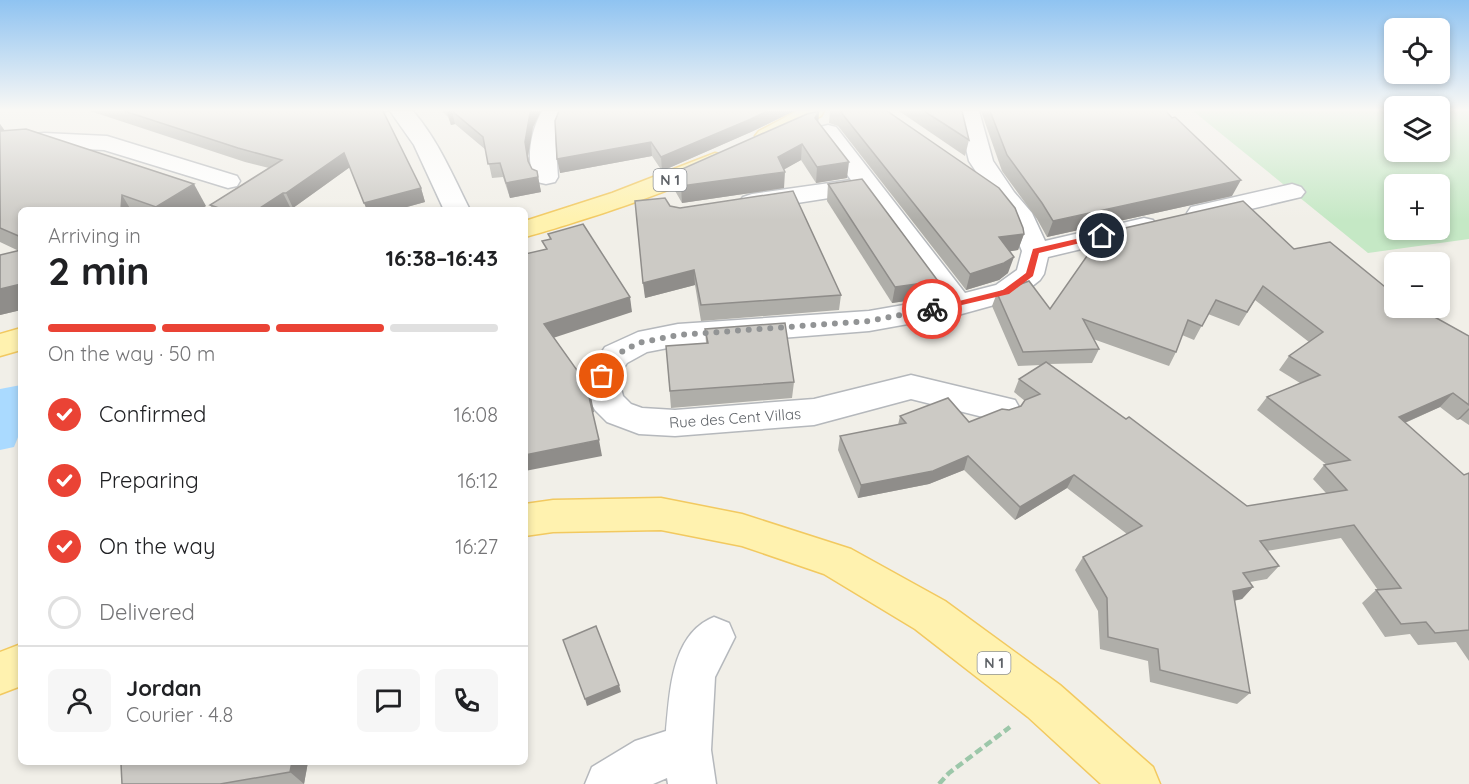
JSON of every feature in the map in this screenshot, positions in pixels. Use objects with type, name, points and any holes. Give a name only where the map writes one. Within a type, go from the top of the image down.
[{"type":"main road","name":"N 1","points":[[528,210],[724,148]]},
{"type":"main road","name":"N 1","points":[[528,228],[633,195],[675,179],[730,148]]},
{"type":"main road","points":[[0,345],[18,340]]},
{"type":"main road","points":[[0,351],[18,348]]},
{"type":"main road","name":"N 1","points":[[528,520],[553,516],[661,514],[742,530],[837,561],[930,615],[1044,701],[1136,784]]},
{"type":"main road","points":[[0,673],[18,666]]},
{"type":"street","points":[[122,148],[228,181]]},
{"type":"street","points":[[424,148],[456,207]]},
{"type":"street","points":[[541,148],[546,177]]},
{"type":"street","points":[[839,148],[958,304]]},
{"type":"street","points":[[978,148],[981,161],[1005,198],[1019,213],[1036,251],[1169,220],[1247,193],[1292,192]]},
{"type":"street","points":[[957,164],[1005,198]]},
{"type":"street","points":[[729,206],[866,185]]},
{"type":"street","name":"Rue des Cent Villas","points":[[1003,409],[910,387],[814,412],[675,423],[639,421],[619,413],[607,400],[602,376],[616,355],[638,343],[678,335],[869,321],[1006,292],[1030,274],[1036,251]]},
{"type":"street","points":[[609,784],[652,758],[690,767],[693,677],[700,659],[714,637]]},
{"type":"path","points":[[939,784],[950,773],[1044,701]]},
{"type":"green space","points":[[1238,148],[1384,148],[1384,162],[1450,162],[1450,148],[1469,148],[1469,239],[1368,253]]},
{"type":"water","points":[[18,386],[18,437],[14,447],[0,450],[0,389]]},
{"type":"building","points":[[0,148],[83,148],[194,184],[156,207],[122,195],[121,207],[18,207],[18,236],[0,228]]},
{"type":"building","points":[[238,148],[401,148],[421,188],[364,203],[344,153],[262,207],[210,205],[282,160]]},
{"type":"building","points":[[485,148],[526,148],[528,161],[532,169],[537,171],[538,177],[506,183],[500,163],[488,164]]},
{"type":"building","points":[[556,148],[620,148],[557,159]]},
{"type":"building","points":[[655,148],[683,148],[661,157]]},
{"type":"building","points":[[731,148],[795,148],[778,157],[785,172],[681,186],[673,173]]},
{"type":"building","points":[[804,148],[838,148],[849,162],[817,167]]},
{"type":"building","points":[[869,148],[940,148],[999,188],[1015,208],[1024,234],[999,237],[1014,257],[1004,263],[970,274]]},
{"type":"building","points":[[1004,148],[1207,148],[1241,180],[1053,221]]},
{"type":"building","points":[[862,179],[938,281],[895,287],[828,184]]},
{"type":"building","points":[[793,191],[841,295],[701,305],[694,270],[643,283],[635,201],[665,198],[670,206],[680,208]]},
{"type":"building","points":[[1243,201],[1294,249],[1330,242],[1384,286],[1384,318],[1436,318],[1469,336],[1469,405],[1453,393],[1399,417],[1464,475],[1469,473],[1469,630],[1435,633],[1426,622],[1401,624],[1376,590],[1401,588],[1354,525],[1260,541],[1279,566],[1243,573],[1253,587],[1233,591],[1250,693],[1160,670],[1158,649],[1108,637],[1107,598],[1083,557],[1142,526],[1074,475],[1020,507],[968,456],[933,471],[861,485],[840,436],[906,423],[900,416],[948,398],[969,422],[1002,409],[1009,410],[1021,406],[1025,400],[1040,394],[1019,379],[1046,362],[1126,419],[1129,417],[1247,506],[1347,490],[1324,465],[1350,460],[1267,397],[1320,375],[1289,356],[1323,332],[1263,286],[1247,312],[1216,300],[1202,326],[1188,320],[1176,352],[1083,319],[1099,349],[1023,352],[997,293],[1029,281],[1050,309],[1103,233]]},
{"type":"building","points":[[583,224],[630,297],[544,324],[584,380],[591,396],[589,397],[599,440],[528,454],[528,253],[547,249],[542,241],[551,239],[548,234]]},
{"type":"building","points":[[18,251],[18,285],[0,289],[0,255]]},
{"type":"building","points":[[785,323],[794,382],[670,391],[666,346],[708,343],[705,329]]},
{"type":"building","points":[[596,626],[619,685],[585,699],[563,640]]},
{"type":"building","points":[[121,765],[291,765],[290,772],[220,784],[122,784]]},
{"type":"way so far","points":[[602,376],[616,355],[638,343],[678,335],[869,321],[932,309]]},
{"type":"route","points":[[932,309],[1006,292],[1030,274],[1036,251],[1102,236]]}]
